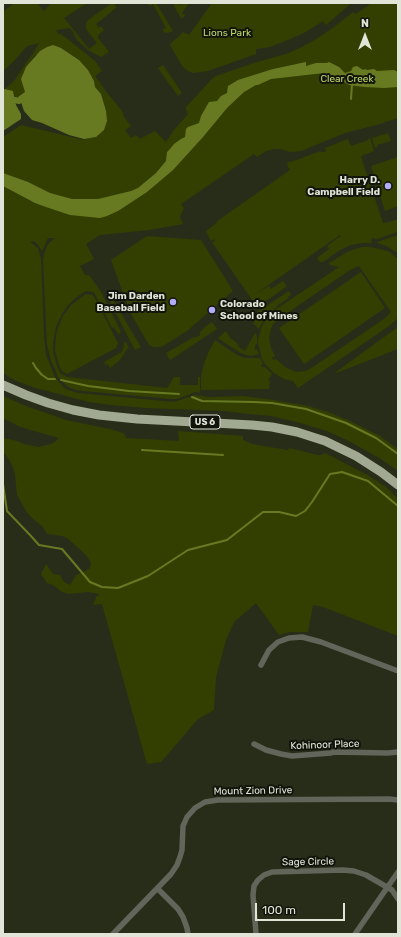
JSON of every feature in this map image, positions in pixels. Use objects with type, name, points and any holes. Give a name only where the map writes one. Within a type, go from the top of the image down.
[{"type":"highway","name":"US 6","points":[[3,385],[48,403],[99,415],[137,420],[252,425],[297,432],[325,441],[356,456],[398,485]]},
{"type":"street","points":[[261,665],[269,650],[278,642],[289,638],[302,637],[321,642],[398,671]]},
{"type":"street","name":"Kohinoor Place","points":[[254,744],[266,750],[292,756],[333,752],[398,752]]},
{"type":"street","name":"Mount Zion Drive","points":[[113,934],[171,874],[177,865],[182,850],[183,826],[187,817],[195,808],[205,802],[218,800],[398,800]]},
{"type":"street","name":"Sage Circle","points":[[256,934],[252,895],[254,886],[264,875],[272,872],[354,871],[366,875],[387,888]]},
{"type":"street","points":[[355,934],[398,872]]},
{"type":"street","points":[[387,888],[392,890],[398,899]]},
{"type":"street","points":[[158,889],[178,908],[183,917],[188,934]]},
{"type":"green space","points":[[14,3],[37,3],[44,11],[51,3],[87,3],[64,18],[89,49],[97,43],[86,29],[88,20],[114,3],[116,8],[96,24],[99,28],[101,26],[104,30],[99,34],[98,38],[109,52],[101,57],[88,50],[77,40],[72,30],[69,28],[56,30],[58,34],[65,37],[95,61],[102,71],[95,76],[122,111],[124,117],[131,126],[125,130],[131,138],[136,135],[140,139],[155,131],[166,142],[188,114],[186,107],[216,76],[286,54],[300,48],[330,30],[353,12],[356,14],[370,3],[398,3],[398,118],[345,133],[301,151],[290,152],[281,149],[274,149],[266,151],[257,157],[254,154],[181,204],[184,208],[180,216],[183,224],[149,230],[100,235],[86,244],[94,259],[80,266],[84,274],[90,276],[101,292],[121,332],[118,334],[114,327],[112,328],[94,292],[86,291],[78,296],[68,305],[56,327],[53,352],[60,373],[67,377],[167,388],[174,377],[180,377],[180,385],[198,385],[198,377],[200,377],[200,393],[195,392],[177,399],[172,399],[83,391],[68,387],[58,377],[51,361],[47,344],[43,261],[48,244],[55,238],[48,238],[42,251],[34,241],[30,242],[38,248],[41,259],[46,355],[55,377],[63,387],[78,393],[174,402],[195,395],[208,397],[243,396],[308,406],[331,413],[352,422],[380,436],[398,449],[398,471],[381,459],[349,441],[327,431],[297,422],[271,416],[224,411],[146,408],[89,402],[36,388],[16,381],[3,373],[3,137],[21,125],[84,140],[96,137],[104,130],[101,94],[95,87],[94,81],[88,70],[79,60],[61,48],[35,55],[23,73],[25,92],[18,97],[15,97],[13,91],[5,89],[14,81],[39,43],[27,46],[3,71],[3,12]]},
{"type":"green space","points":[[148,3],[156,3],[173,31],[166,33],[162,30],[166,28],[165,26],[153,4],[149,6]]},
{"type":"green space","points":[[175,3],[180,5],[181,3],[189,3],[182,13],[185,15],[183,18],[181,18],[174,6]]},
{"type":"green space","name":"Lions Park","points":[[212,3],[350,3],[326,25],[323,21],[304,33],[283,42],[270,47],[256,49],[256,54],[208,71],[193,73],[182,66],[170,45],[183,32],[189,35]]},
{"type":"green space","points":[[163,65],[182,93],[178,96],[158,68]]},
{"type":"green space","points":[[388,133],[391,141],[377,145],[378,147],[375,148],[372,138]]},
{"type":"green space","points":[[370,138],[374,151],[361,156],[362,160],[383,223],[398,219],[398,232],[377,239],[372,238],[371,243],[351,245],[340,250],[323,262],[320,262],[317,258],[329,249],[327,246],[341,236],[340,235],[254,295],[269,286],[271,289],[283,281],[286,285],[286,287],[257,307],[212,242],[215,241],[214,239],[211,241],[206,231],[217,223],[216,222],[290,170],[287,165],[288,162],[320,151],[325,152],[325,148],[348,139],[351,146],[366,141]]},
{"type":"green space","name":"Harry D. Campbell Field","points":[[398,157],[398,206],[385,211],[371,166]]},
{"type":"green space","points":[[398,235],[398,253],[377,243],[377,242]]},
{"type":"green space","name":"Jim Darden Baseball Field","points":[[147,236],[201,240],[233,291],[187,331],[163,346],[158,347],[149,345],[130,312],[111,260]]},
{"type":"green space","points":[[362,247],[370,247],[390,252],[398,259],[398,318],[389,326],[298,388],[293,381],[284,379],[274,373],[265,364],[262,359],[258,341],[261,329],[263,324],[275,310],[339,267],[330,265],[329,263],[349,251]],"holes":[[[359,266],[391,312],[384,319],[305,371],[296,372],[285,367],[276,359],[273,360],[272,358],[275,356],[271,348],[269,338],[273,324],[350,270]]]},
{"type":"green space","points":[[361,272],[385,308],[304,364],[279,328]]},
{"type":"green space","points":[[289,291],[291,295],[288,297],[289,298],[268,314],[259,329],[253,323],[259,316],[257,312]]},
{"type":"green space","points":[[86,294],[93,295],[118,343],[116,348],[67,374],[62,371],[59,365],[55,351],[56,336],[63,316],[71,305]]},
{"type":"green space","points":[[111,296],[117,296],[117,300],[114,302],[141,347],[135,350],[110,302]]},
{"type":"green space","points":[[212,322],[217,329],[170,360],[166,353],[200,335],[200,332]]},
{"type":"green space","points":[[398,327],[398,349],[336,373],[336,372]]},
{"type":"green space","points":[[226,331],[230,338],[245,351],[255,333],[257,336],[257,344],[255,345],[255,350],[257,350],[259,354],[251,356],[241,353],[218,338]]},
{"type":"green space","points":[[215,340],[237,355],[245,358],[260,358],[263,364],[261,365],[262,367],[265,367],[272,374],[268,380],[270,381],[269,389],[201,390],[201,376],[204,364]]},
{"type":"green space","points":[[126,342],[129,348],[119,361],[110,368],[108,364],[106,365],[104,362],[122,352],[124,343]]},
{"type":"green space","points":[[3,396],[23,405],[66,420],[123,433],[126,438],[179,441],[178,431],[243,436],[243,440],[252,444],[288,450],[289,448],[318,455],[325,453],[369,476],[386,487],[398,499],[398,636],[323,607],[313,605],[308,632],[290,632],[279,635],[256,603],[234,622],[226,640],[216,677],[214,710],[198,719],[161,762],[147,764],[102,604],[93,605],[99,594],[88,592],[69,594],[62,592],[53,585],[47,583],[41,574],[46,564],[53,574],[60,575],[64,582],[70,585],[76,575],[90,568],[90,561],[84,553],[67,538],[47,534],[43,527],[26,511],[17,495],[15,474],[12,465],[3,452],[3,438],[38,447],[51,444],[59,438],[20,427],[3,418]]},
{"type":"shaded area","points":[[53,45],[61,48],[79,60],[88,70],[94,81],[95,87],[101,94],[107,121],[104,130],[96,137],[84,139],[69,135],[32,120],[24,111],[21,102],[19,101],[18,97],[25,92],[21,79],[26,67],[40,51]]},
{"type":"shaded area","name":"Clear Creek","points":[[306,62],[306,66],[316,63],[329,62],[339,67],[345,73],[351,71],[353,67],[357,66],[363,70],[394,70],[398,72],[398,87],[384,88],[349,85],[324,73],[271,79],[256,85],[244,92],[227,108],[173,170],[147,192],[118,211],[100,218],[70,215],[35,203],[3,186],[3,173],[28,182],[50,193],[72,199],[98,199],[131,191],[138,188],[156,173],[166,161],[167,152],[174,144],[185,137],[186,129],[199,123],[201,116],[209,102],[217,101],[221,96],[227,93],[228,86],[238,80],[273,69]]},
{"type":"shaded area","points":[[3,90],[13,91],[16,105],[21,114],[21,119],[3,131]]},
{"type":"waterway","points":[[351,99],[352,84]]},
{"type":"waterway","points":[[15,100],[19,101]]},
{"type":"waterway","points":[[33,363],[42,375],[48,379],[55,379]]},
{"type":"waterway","points":[[61,380],[88,386],[129,391],[179,394]]},
{"type":"waterway","points":[[192,397],[202,401],[272,403],[306,409],[346,423],[376,438],[398,454]]},
{"type":"waterway","points":[[142,450],[223,455]]},
{"type":"waterway","points":[[3,484],[7,511],[39,545],[62,549],[90,582],[102,587],[118,588],[148,576],[188,550],[227,540],[263,512],[279,512],[296,516],[305,511],[330,474],[342,472],[368,481],[398,506]]},
{"type":"place","name":"Harry D. Campbell Field","points":[[388,186]]},
{"type":"place","name":"Jim Darden Baseball Field","points":[[173,302]]},
{"type":"place","name":"Colorado School of Mines","points":[[212,310]]}]
